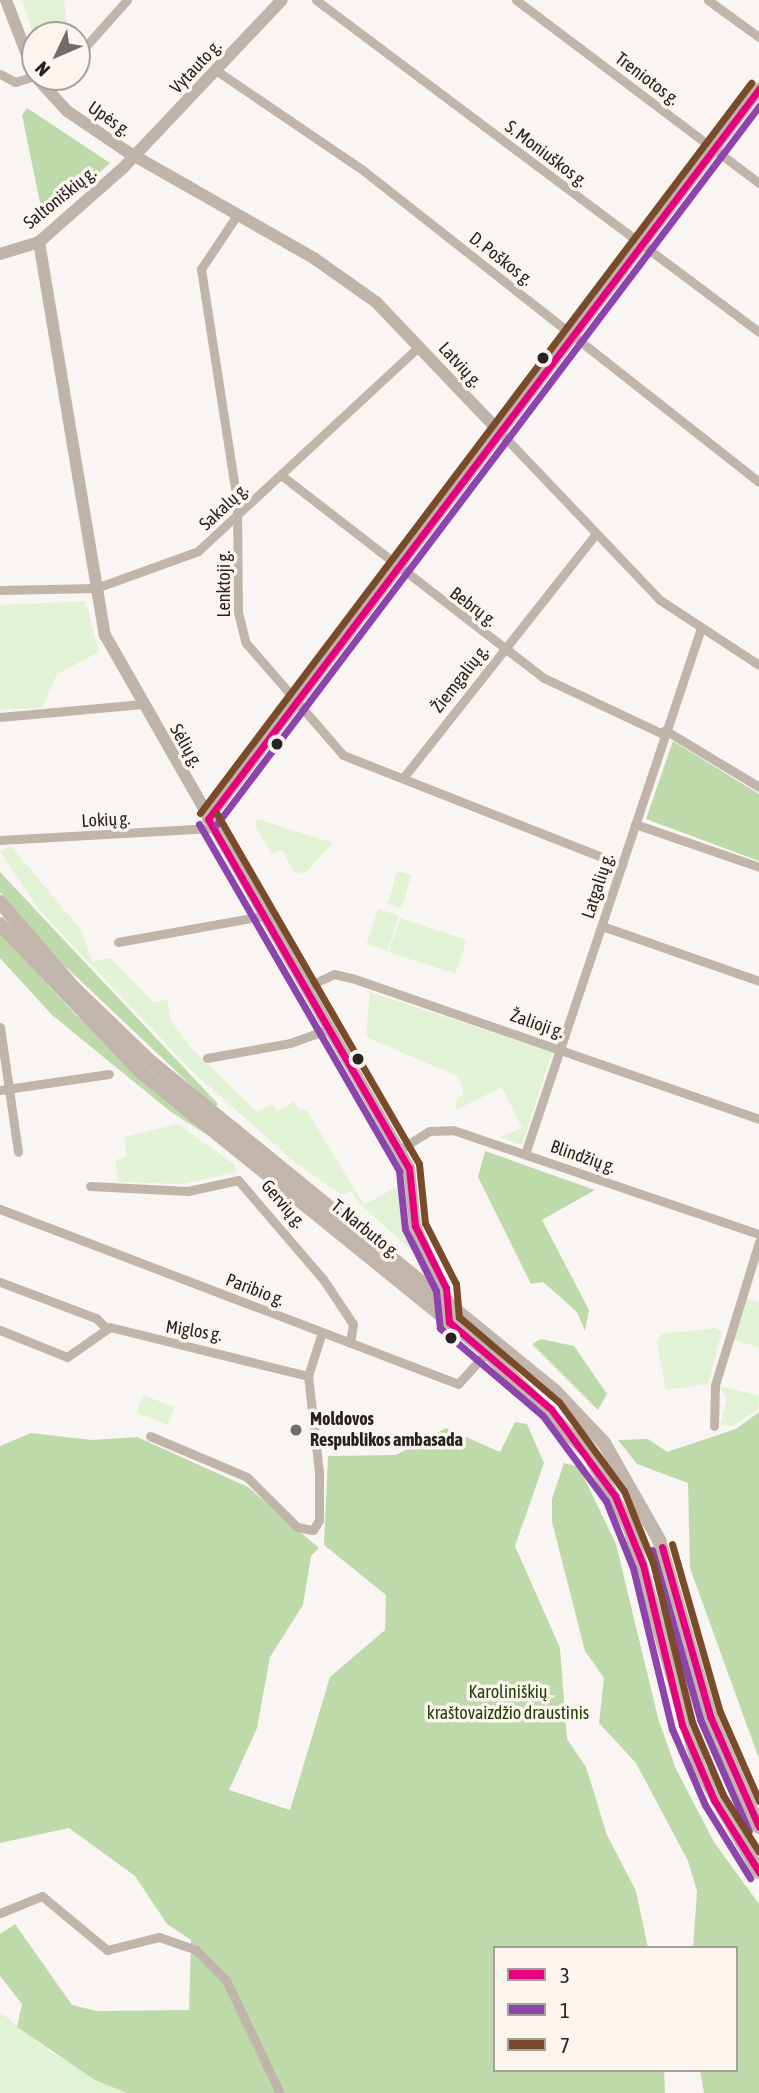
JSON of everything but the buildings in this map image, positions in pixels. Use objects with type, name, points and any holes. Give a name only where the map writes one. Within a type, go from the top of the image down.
[{"type":"main road","name":"T. Narbuto g.","points":[[0,902],[74,988],[151,1062],[555,1391],[632,1485],[668,1565],[725,1758],[759,1827]]},
{"type":"main road","name":"T. Narbuto g.","points":[[0,924],[141,1072],[487,1352],[567,1427],[615,1496],[643,1565],[687,1736],[714,1800],[759,1872]]},
{"type":"main road","points":[[448,1302],[450,1322]]},
{"type":"street","name":"Upės g.","points":[[6,0],[21,39]]},
{"type":"street","points":[[91,40],[127,0]]},
{"type":"street","name":"Vytauto g.","points":[[135,157],[282,0]]},
{"type":"street","name":"S. Moniuškos g.","points":[[316,0],[759,332]]},
{"type":"street","name":"Treniotos g.","points":[[516,0],[759,183]]},
{"type":"street","points":[[708,0],[759,37]]},
{"type":"street","name":"D. Poškos g.","points":[[217,71],[364,172],[759,482]]},
{"type":"street","points":[[0,74],[15,82],[21,80]]},
{"type":"street","points":[[210,824],[294,702],[759,89]]},
{"type":"street","name":"Upės g.","points":[[48,91],[135,157]]},
{"type":"street","name":"Latvių g.","points":[[135,157],[349,281],[419,346],[660,600],[759,665]]},
{"type":"street","name":"Saltoniškių g.","points":[[0,254],[40,242],[135,157]]},
{"type":"street","name":"Lenktoji g.","points":[[237,215],[201,269],[238,517],[241,633],[294,702],[343,755],[622,865]]},
{"type":"street","name":"Sėlių g.","points":[[40,242],[105,635],[210,824],[399,1150],[412,1178],[415,1226],[448,1302]]},
{"type":"street","name":"Sakalų g.","points":[[0,590],[96,588],[198,551],[238,517],[419,346]]},
{"type":"street","name":"Bebrų g.","points":[[281,475],[503,650],[572,695],[664,732],[759,787]]},
{"type":"street","name":"Žiemgalių g.","points":[[403,778],[596,534]]},
{"type":"street","name":"Latgalių g.","points":[[525,1154],[701,628]]},
{"type":"street","points":[[0,717],[142,704]]},
{"type":"street","name":"Lokių g.","points":[[0,840],[210,824]]},
{"type":"street","points":[[635,824],[759,867]]},
{"type":"street","points":[[118,942],[263,916]]},
{"type":"street","points":[[602,926],[759,981]]},
{"type":"street","name":"Žalioji g.","points":[[305,988],[340,975],[759,1118]]},
{"type":"street","points":[[0,1027],[5,1089],[18,1152]]},
{"type":"street","points":[[207,1058],[290,1043],[329,1029]]},
{"type":"street","points":[[5,1089],[109,1074]]},
{"type":"street","name":"Blindžių g.","points":[[399,1150],[443,1129],[525,1154],[759,1234]]},
{"type":"street","name":"Gervių g.","points":[[90,1186],[188,1191],[239,1180],[323,1279],[353,1324],[350,1343]]},
{"type":"street","name":"Paribio g.","points":[[0,1209],[458,1384],[487,1352]]},
{"type":"street","points":[[714,1426],[715,1385],[759,1242]]},
{"type":"street","name":"Miglos g.","points":[[0,1282],[96,1318],[106,1328],[176,1348],[221,1350],[308,1376]]},
{"type":"street","points":[[0,1330],[67,1357],[106,1328]]},
{"type":"street","points":[[150,1436],[247,1477],[297,1527],[313,1530],[320,1480],[308,1376],[322,1332]]},
{"type":"street","points":[[0,1913],[42,1896],[107,1950],[159,1937],[197,1950],[226,1980],[280,2093]]},
{"type":"green space","points":[[22,0],[64,0],[66,21],[29,21]]},
{"type":"green space","points":[[27,108],[110,163],[44,222],[22,115]]},
{"type":"green space","points":[[85,601],[99,652],[57,674],[42,708],[0,710],[0,605]]},
{"type":"green space","points":[[673,741],[759,794],[759,861],[646,819]]},
{"type":"green space","points":[[257,819],[333,843],[305,873],[294,872],[282,850],[271,854],[255,825]]},
{"type":"green space","points":[[11,846],[81,930],[92,961],[110,958],[153,1002],[167,1000],[171,1021],[192,1049],[257,1112],[272,1104],[277,1112],[294,1101],[300,1112],[306,1109],[364,1205],[402,1184],[409,1234],[430,1267],[360,1204],[351,1191],[342,1195],[297,1164],[193,1072],[40,911],[0,852]]},
{"type":"green space","points":[[397,871],[411,875],[402,908],[388,904]]},
{"type":"green space","points":[[0,872],[218,1104],[215,1108],[47,949],[0,892]]},
{"type":"green space","points":[[378,909],[399,916],[387,951],[367,944]]},
{"type":"green space","points":[[400,918],[467,940],[455,974],[389,952]]},
{"type":"green space","points":[[0,933],[76,1015],[214,1139],[171,1112],[52,1015],[0,958]]},
{"type":"green space","points":[[370,992],[552,1052],[522,1145],[500,1137],[522,1128],[502,1087],[456,1110],[457,1098],[464,1095],[459,1077],[366,1037]]},
{"type":"green space","points":[[178,1124],[235,1165],[236,1172],[182,1184],[118,1182],[116,1160],[127,1156],[124,1137]]},
{"type":"green space","points":[[485,1151],[595,1190],[542,1220],[589,1310],[585,1331],[577,1312],[543,1282],[531,1284],[478,1177]]},
{"type":"green space","points":[[746,1298],[759,1302],[759,1347],[733,1340]]},
{"type":"green space","points":[[714,1328],[722,1331],[708,1384],[666,1390],[657,1342],[662,1334]]},
{"type":"green space","points":[[541,1339],[574,1346],[607,1394],[598,1410],[532,1344]]},
{"type":"green space","points":[[719,1386],[759,1396],[758,1409],[733,1426],[720,1425],[727,1399]]},
{"type":"green space","points":[[143,1395],[175,1407],[168,1425],[136,1413]]},
{"type":"green space","points":[[759,1412],[759,1759],[690,1568],[688,1483],[637,1464],[618,1440],[648,1439],[667,1452],[736,1429]]},
{"type":"green space","name":"Karoliniškių kraštovaizdžio draustinis","points":[[515,1422],[527,1424],[544,1463],[515,1546],[560,1648],[567,1739],[586,1767],[607,1835],[636,1891],[648,1946],[493,1946],[493,2072],[664,2072],[665,2093],[127,2093],[95,2080],[17,2027],[22,2004],[0,1976],[0,1934],[15,1924],[72,2005],[97,2011],[189,2010],[191,1940],[167,1924],[135,1876],[69,1828],[0,1843],[0,1446],[31,1433],[92,1440],[137,1437],[248,1487],[319,1548],[311,1556],[303,1605],[270,1657],[257,1728],[229,1790],[290,1810],[330,1677],[385,1630],[386,1595],[324,1545],[328,1456],[396,1455],[446,1428],[500,1452]]},
{"type":"green space","points":[[564,1463],[579,1467],[616,1544],[658,1718],[676,1769],[714,1842],[759,1904],[759,2093],[704,2093],[700,2072],[738,2072],[738,1946],[693,1946],[697,1891],[688,1861],[636,1763],[599,1723],[604,1678],[585,1651],[552,1522],[552,1499]]},
{"type":"green space","points":[[0,2012],[52,2053],[127,2093],[0,2093]]},
{"type":"transit line","name":"7","points":[[200,813],[751,83]]},
{"type":"transit line","name":"3","points":[[208,819],[759,89]]},
{"type":"transit line","name":"1","points":[[216,825],[759,106]]},
{"type":"transit line","name":"7","points":[[217,814],[419,1164],[425,1223],[456,1284],[459,1317],[559,1402],[624,1491],[653,1563],[692,1722],[723,1795],[759,1852]]},
{"type":"transit line","name":"3","points":[[208,819],[409,1168],[415,1226],[446,1288],[449,1322],[551,1409],[615,1496],[643,1565],[682,1725],[714,1800],[759,1872]]},
{"type":"transit line","name":"1","points":[[199,824],[399,1171],[405,1229],[436,1291],[440,1328],[543,1416],[606,1501],[633,1568],[672,1729],[705,1805],[750,1878]]},
{"type":"transit line","name":"7","points":[[672,1544],[720,1712],[759,1801]]},
{"type":"transit line","name":"3","points":[[662,1547],[710,1716],[759,1827]]},
{"type":"transit line","name":"1","points":[[652,1550],[700,1719],[749,1831]]},
{"type":"place","name":"Moldovos Respublikos ambasada","points":[[296,1430]]}]
